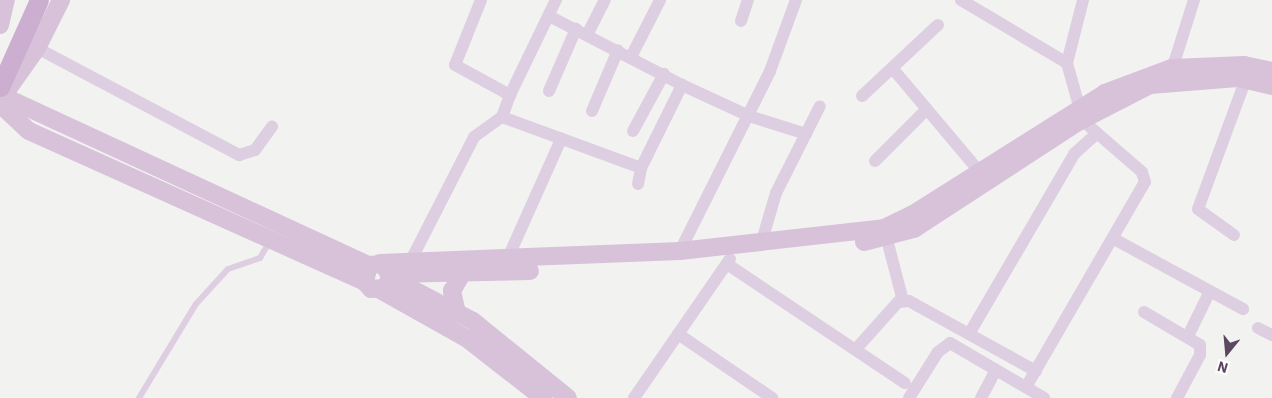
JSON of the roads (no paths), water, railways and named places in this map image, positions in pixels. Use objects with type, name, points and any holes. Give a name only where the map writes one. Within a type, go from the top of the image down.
[{"type":"main road","points":[[0,56],[26,0]]},
{"type":"main road","points":[[3,95],[39,0]]},
{"type":"street","points":[[0,25],[6,0]]},
{"type":"street","points":[[3,95],[37,48],[61,0]]},
{"type":"street","points":[[481,0],[455,65],[510,95]]},
{"type":"street","points":[[386,273],[474,138],[502,117],[510,95],[556,0]]},
{"type":"street","points":[[549,91],[582,32],[605,0]]},
{"type":"street","points":[[631,57],[660,0]]},
{"type":"street","points":[[741,22],[748,0]]},
{"type":"street","points":[[691,254],[796,0]]},
{"type":"street","points":[[961,0],[1067,63]]},
{"type":"street","points":[[1026,387],[1114,239],[1146,178],[1097,133],[1080,113],[1067,63],[1083,0]]},
{"type":"street","points":[[1170,74],[1194,0]]},
{"type":"street","points":[[549,16],[618,50],[682,85],[749,116],[806,134]]},
{"type":"street","points":[[862,96],[938,25]]},
{"type":"street","points":[[37,48],[239,154],[255,150],[272,127]]},
{"type":"street","points":[[592,111],[618,50]]},
{"type":"street","points":[[893,69],[979,171]]},
{"type":"street","points":[[3,95],[29,131],[270,241],[386,273],[462,274],[691,254],[761,244],[886,234],[979,171],[1080,113],[1170,74],[1272,71]]},
{"type":"street","points":[[1248,73],[1272,86]]},
{"type":"street","points":[[1234,235],[1198,209],[1248,73]]},
{"type":"street","points":[[633,131],[664,74]]},
{"type":"street","points":[[638,184],[641,168],[682,85]]},
{"type":"street","points":[[3,95],[386,273],[457,313],[568,398]]},
{"type":"street","points":[[761,244],[776,193],[820,106]]},
{"type":"street","points":[[875,161],[926,110]]},
{"type":"street","points":[[386,273],[507,260],[691,254],[728,261],[886,234],[923,224],[1080,113]]},
{"type":"street","points":[[502,117],[641,168]]},
{"type":"street","points":[[969,334],[1074,154],[1097,133]]},
{"type":"street","points":[[507,260],[561,139]]},
{"type":"street","points":[[886,234],[903,301],[969,334],[1036,371]]},
{"type":"street","points":[[1114,239],[1243,309]]},
{"type":"street","points":[[634,398],[728,261]]},
{"type":"street","points":[[728,261],[905,384]]},
{"type":"street","points":[[386,273],[543,398]]},
{"type":"street","points":[[457,313],[452,291],[462,274]]},
{"type":"street","points":[[1188,336],[1210,291]]},
{"type":"street","points":[[856,349],[903,301]]},
{"type":"street","points":[[1144,312],[1188,336],[1201,351],[1177,398]]},
{"type":"street","points":[[1258,328],[1272,335]]},
{"type":"street","points":[[678,334],[772,398]]},
{"type":"street","points":[[909,398],[938,352],[950,343],[1044,398]]},
{"type":"street","points":[[982,398],[996,370]]},
{"type":"lane","points":[[139,398],[196,304],[228,269],[260,258],[270,241]]}]
